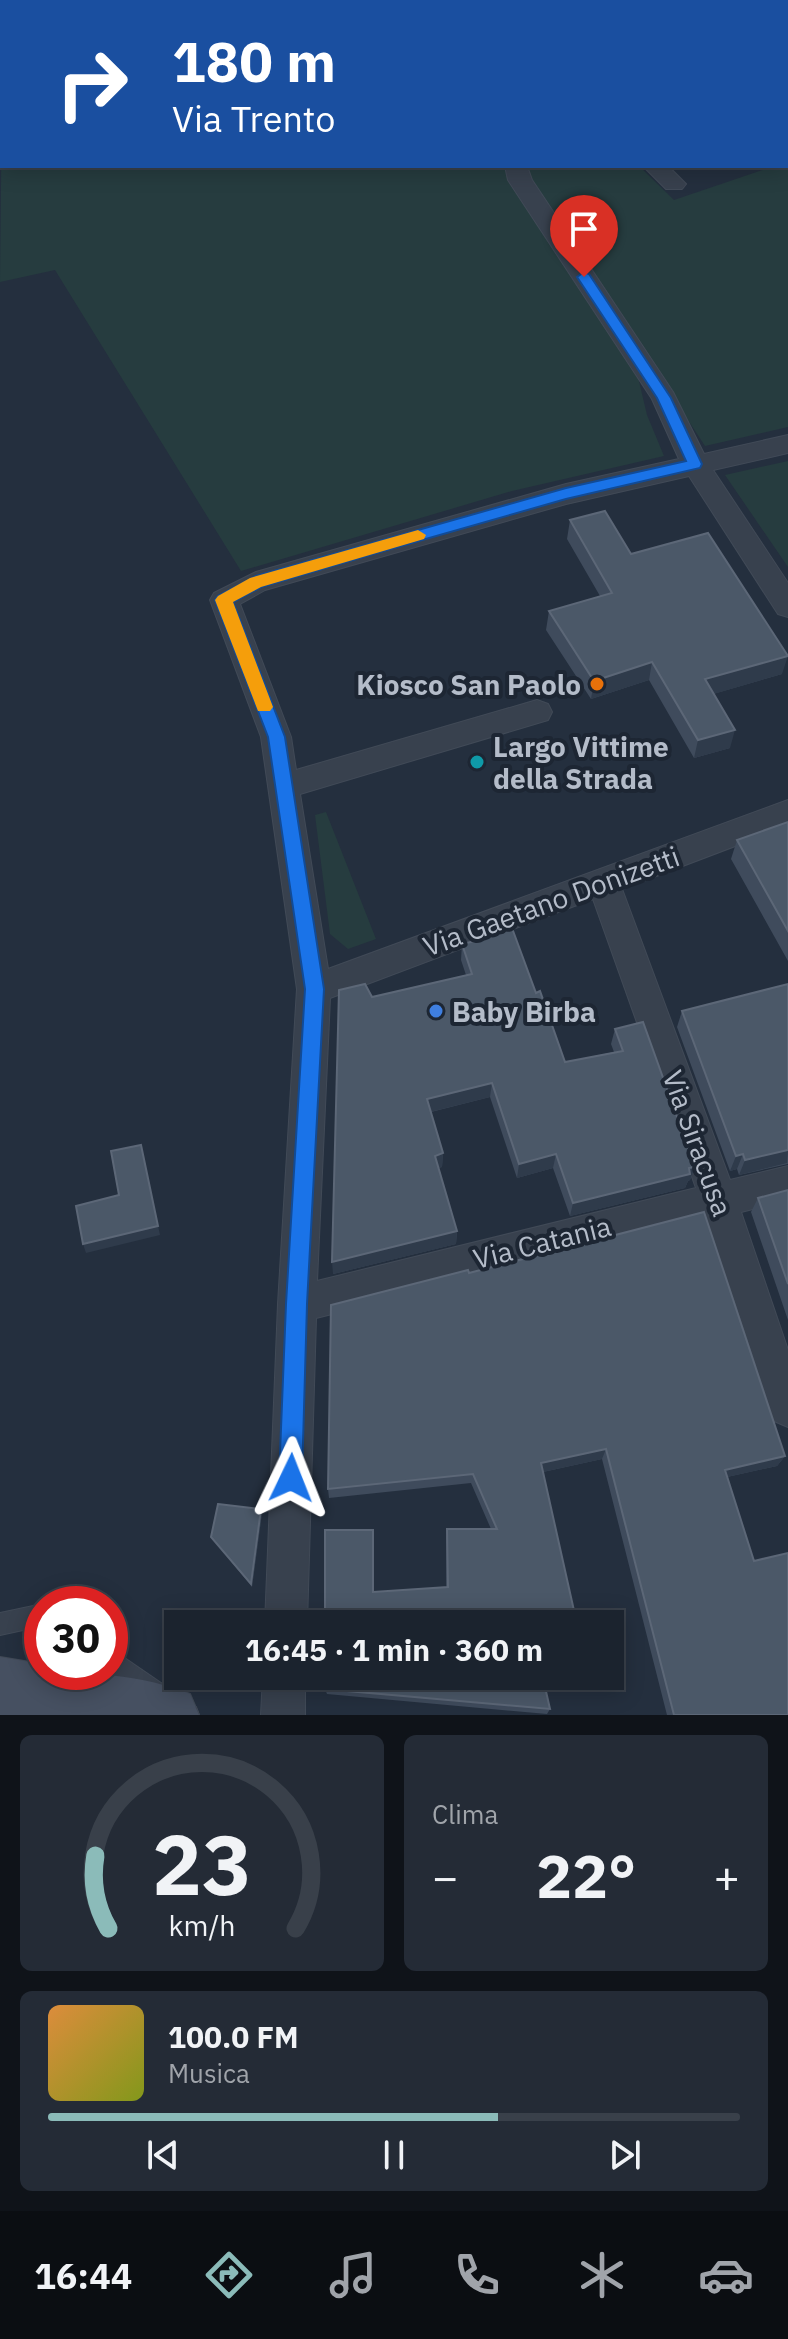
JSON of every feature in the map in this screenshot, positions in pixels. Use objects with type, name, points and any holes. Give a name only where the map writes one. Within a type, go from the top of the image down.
[{"type":"street","points":[[517,168],[520,180],[664,398],[695,464],[788,606]]},
{"type":"street","points":[[656,168],[674,184]]},
{"type":"street","points":[[286,1610],[297,1304],[314,989],[276,737],[224,600],[256,582],[566,494],[788,444]]},
{"type":"street","points":[[284,786],[537,712]]},
{"type":"street","name":"Via Gaetano Donizetti","points":[[314,989],[788,813]]},
{"type":"street","name":"Via Siracusa","points":[[603,882],[718,1198],[788,1407]]},
{"type":"street","name":"Via Catania","points":[[297,1304],[788,1183]]},
{"type":"street","points":[[6,1684],[169,1715]]},
{"type":"street","points":[[283,1715],[284,1690]]},
{"type":"lane","points":[[0,1624],[24,1619]]},
{"type":"lane","points":[[128,1672],[188,1715]]},
{"type":"green space","points":[[1,168],[507,168],[637,373],[647,415],[664,456],[512,491],[241,571],[55,270],[0,282]]},
{"type":"green space","points":[[527,168],[641,168],[674,200],[768,168],[788,168],[788,427],[705,446],[530,179]]},
{"type":"green space","points":[[788,461],[788,567],[725,475]]},
{"type":"green space","points":[[326,812],[376,939],[348,949],[330,934],[315,815]]},
{"type":"building","points":[[605,511],[631,554],[708,533],[788,656],[705,679],[735,730],[698,740],[652,662],[594,681],[549,611],[612,593],[570,520]]},
{"type":"building","points":[[788,822],[788,931],[737,840]]},
{"type":"building","points":[[512,928],[536,993],[540,991],[565,1062],[623,1051],[615,1029],[643,1022],[695,1167],[689,1168],[690,1174],[573,1203],[556,1154],[519,1164],[492,1083],[427,1099],[443,1153],[435,1156],[457,1231],[332,1262],[339,990],[365,984],[372,997],[472,974],[462,944],[484,939],[482,935]]},
{"type":"building","points":[[788,984],[788,1150],[745,1160],[743,1154],[736,1156],[682,1011]]},
{"type":"building","points":[[141,1145],[158,1226],[83,1244],[76,1206],[119,1195],[111,1151]]},
{"type":"building","points":[[788,1190],[788,1284],[758,1198]]},
{"type":"building","points":[[704,1212],[785,1456],[725,1470],[754,1561],[788,1553],[788,1715],[674,1715],[606,1449],[541,1463],[574,1610],[325,1610],[325,1530],[373,1530],[373,1592],[448,1587],[447,1529],[497,1529],[473,1474],[328,1489],[331,1305],[468,1270],[469,1273]]},
{"type":"building","points":[[218,1504],[261,1509],[251,1584],[211,1537]]},
{"type":"building","points":[[336,1690],[546,1690],[550,1709]]},
{"type":"slow traffic","points":[[264,707],[224,600],[256,582],[418,535]]},
{"type":"place","name":"Kiosco San Paolo","points":[[597,684]]},
{"type":"place","name":"Largo Vittime della Strada","points":[[477,762]]},
{"type":"place","name":"Baby Birba","points":[[436,1011]]},
{"type":"route","points":[[291,1478],[314,989],[276,737],[224,600],[256,582],[380,546],[566,494],[695,464],[664,398],[584,277]]}]
